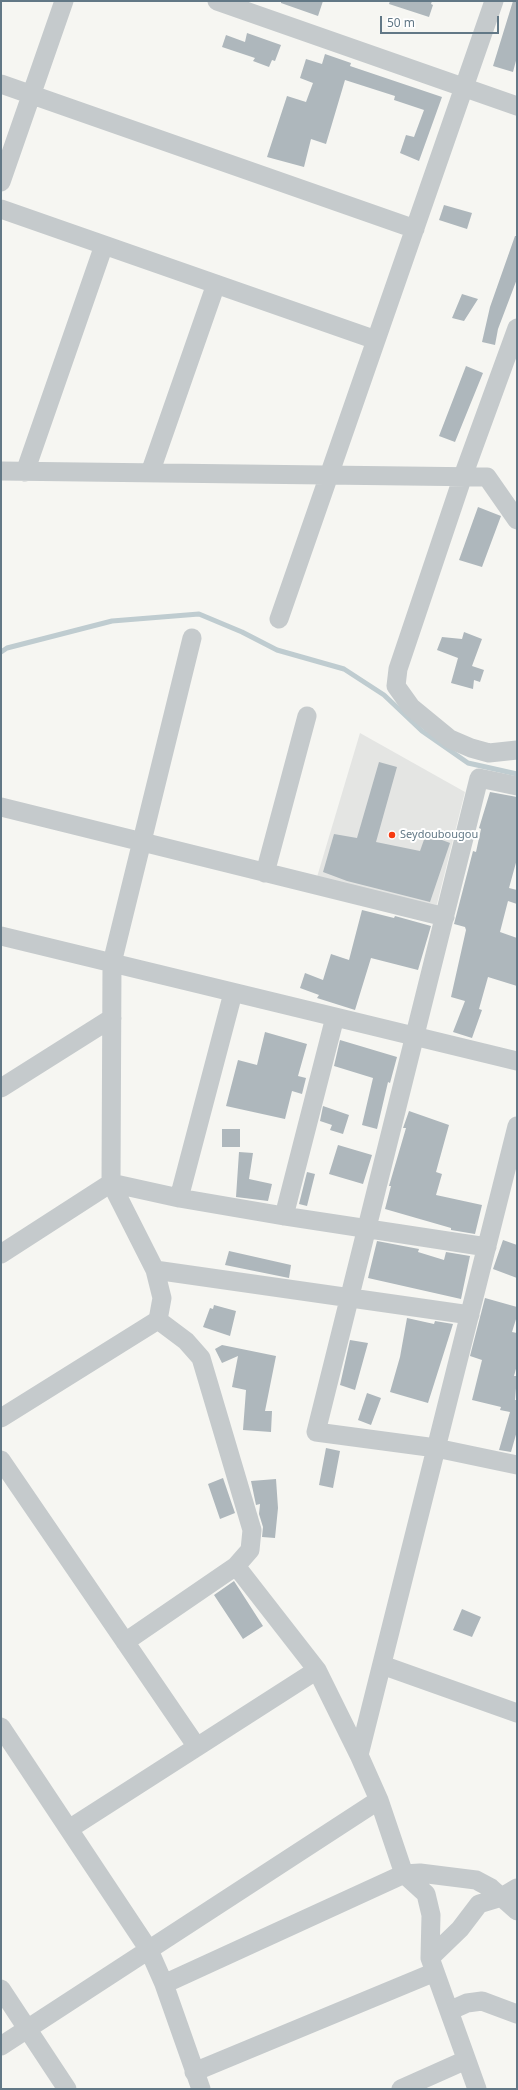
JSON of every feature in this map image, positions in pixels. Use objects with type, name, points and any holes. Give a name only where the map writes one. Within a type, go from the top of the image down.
[{"type":"street","points":[[1,182],[64,1]]},
{"type":"street","points":[[217,1],[517,106]]},
{"type":"street","points":[[279,619],[494,1]]},
{"type":"street","points":[[1,84],[415,229]]},
{"type":"street","points":[[1,209],[376,340]]},
{"type":"street","points":[[25,472],[104,245]]},
{"type":"street","points":[[150,473],[216,284]]},
{"type":"street","points":[[517,328],[463,476],[398,669],[396,686],[411,707],[450,739],[471,748],[489,753],[517,750]]},
{"type":"street","points":[[1,471],[487,477],[517,520]]},
{"type":"street","points":[[1,1418],[158,1320],[162,1298],[155,1270],[111,1183],[112,963],[192,638]]},
{"type":"street","points":[[265,873],[307,716]]},
{"type":"street","points":[[517,786],[479,778],[316,1432],[436,1448],[517,1466]]},
{"type":"street","points":[[1,807],[445,917]]},
{"type":"street","points":[[1,936],[517,1061]]},
{"type":"street","points":[[179,1198],[233,992]]},
{"type":"street","points":[[284,1216],[335,1017]]},
{"type":"street","points":[[1,1088],[112,1018]]},
{"type":"street","points":[[359,1755],[517,1126]]},
{"type":"street","points":[[1,1254],[111,1183],[179,1198],[284,1216],[487,1246]]},
{"type":"street","points":[[155,1270],[470,1315]]},
{"type":"street","points":[[125,1642],[236,1566],[250,1550],[252,1530],[201,1358],[186,1341],[158,1320]]},
{"type":"street","points":[[1,1460],[197,1746]]},
{"type":"street","points":[[236,1566],[317,1670],[359,1755],[379,1800],[404,1874],[426,1894],[431,1915],[433,1965],[477,2089]]},
{"type":"street","points":[[382,1665],[517,1713]]},
{"type":"street","points":[[69,1829],[317,1670]]},
{"type":"street","points":[[1,1727],[149,1950],[164,1984],[197,2081],[433,1965],[479,1904],[509,1892]]},
{"type":"street","points":[[1,2046],[379,1800]]},
{"type":"street","points":[[164,1984],[404,1874],[420,1874],[476,1880],[491,1888],[509,1892]]},
{"type":"street","points":[[509,1892],[517,1911]]},
{"type":"street","points":[[1,1989],[67,2089]]},
{"type":"street","points":[[449,2011],[467,2003],[482,2001],[517,2014]]},
{"type":"street","points":[[401,2089],[466,2060]]},
{"type":"shaded area","name":"Seydoubougou","points":[[360,733],[465,792],[436,908],[317,877]]},
{"type":"building","points":[[281,1],[323,1],[318,16],[281,3]]},
{"type":"building","points":[[390,1],[432,1],[431,4],[433,5],[429,17],[389,4]]},
{"type":"building","points":[[513,1],[517,2],[517,57],[513,72],[493,66]]},
{"type":"building","points":[[247,33],[281,45],[275,61],[272,60],[269,67],[253,61],[255,58],[222,47],[226,35],[245,42]]},
{"type":"building","points":[[325,54],[351,63],[350,66],[442,97],[419,161],[400,153],[406,135],[414,137],[424,110],[394,100],[395,96],[345,80],[326,144],[311,139],[304,167],[267,157],[287,96],[306,102],[313,83],[300,78],[306,59],[322,64]]},
{"type":"building","points":[[444,205],[472,213],[467,229],[439,220]]},
{"type":"building","points":[[515,236],[517,236],[517,279],[498,329],[495,345],[482,342],[490,307]]},
{"type":"building","points":[[462,294],[478,299],[464,321],[452,318]]},
{"type":"building","points":[[466,366],[483,373],[455,442],[439,436]]},
{"type":"building","points":[[478,507],[501,516],[482,567],[459,560]]},
{"type":"building","points":[[464,632],[482,639],[472,666],[484,670],[480,682],[474,680],[473,689],[451,683],[458,658],[437,650],[442,637],[462,639]]},
{"type":"building","points":[[379,762],[397,767],[376,842],[420,851],[426,834],[450,843],[430,902],[347,881],[323,872],[334,834],[357,838]]},
{"type":"building","points":[[490,792],[517,797],[517,859],[509,888],[517,890],[517,904],[508,901],[500,932],[517,938],[517,986],[488,977],[479,1009],[482,1010],[472,1038],[453,1032],[465,1001],[451,997],[466,930],[465,927],[454,924],[473,851],[476,852],[481,829],[479,828]]},
{"type":"building","points":[[362,910],[394,918],[395,916],[431,926],[418,970],[371,958],[355,1010],[317,998],[319,995],[300,988],[305,973],[323,980],[331,954],[349,960]]},
{"type":"building","points":[[265,1032],[307,1044],[298,1076],[306,1078],[302,1094],[292,1091],[285,1119],[226,1106],[238,1060],[257,1065]]},
{"type":"building","points":[[340,1040],[397,1057],[390,1083],[388,1082],[377,1129],[362,1125],[373,1078],[334,1066]]},
{"type":"building","points":[[323,1106],[349,1115],[343,1134],[330,1130],[332,1125],[320,1121]]},
{"type":"building","points":[[409,1111],[449,1125],[436,1172],[442,1174],[436,1195],[482,1205],[475,1234],[451,1230],[451,1228],[385,1209],[391,1186],[389,1186],[406,1128],[403,1128]]},
{"type":"building","points":[[222,1129],[240,1129],[240,1147],[222,1147]]},
{"type":"building","points":[[338,1145],[372,1155],[363,1184],[329,1174]]},
{"type":"building","points":[[239,1152],[253,1153],[249,1179],[272,1184],[268,1201],[236,1197]]},
{"type":"building","points":[[307,1172],[315,1174],[307,1206],[299,1204]]},
{"type":"building","points":[[503,1240],[517,1245],[517,1278],[493,1269]]},
{"type":"building","points":[[377,1241],[419,1249],[418,1252],[444,1260],[446,1252],[470,1256],[461,1299],[368,1278]]},
{"type":"building","points":[[229,1251],[291,1265],[289,1278],[225,1265]]},
{"type":"building","points":[[485,1298],[517,1307],[517,1316],[512,1332],[517,1333],[517,1365],[514,1376],[517,1376],[515,1400],[517,1400],[517,1431],[511,1452],[499,1450],[510,1412],[500,1410],[501,1407],[472,1400],[482,1360],[470,1356]]},
{"type":"building","points":[[214,1305],[236,1311],[230,1336],[203,1327],[210,1308],[213,1309]]},
{"type":"building","points":[[407,1318],[434,1324],[435,1321],[453,1324],[428,1403],[390,1392],[400,1357]]},
{"type":"building","points":[[350,1340],[368,1343],[355,1390],[340,1385]]},
{"type":"building","points":[[222,1345],[276,1356],[265,1411],[272,1411],[271,1432],[243,1430],[246,1390],[232,1387],[238,1356],[222,1363],[215,1349]]},
{"type":"building","points":[[367,1393],[381,1398],[371,1425],[358,1420]]},
{"type":"building","points":[[326,1448],[340,1451],[333,1488],[319,1485]]},
{"type":"building","points":[[223,1478],[235,1513],[220,1519],[208,1484]]},
{"type":"building","points":[[276,1479],[278,1508],[275,1538],[262,1537],[263,1527],[259,1514],[260,1504],[256,1505],[251,1481]]},
{"type":"building","points":[[234,1581],[263,1626],[243,1639],[214,1595]]},
{"type":"building","points":[[462,1609],[481,1617],[472,1637],[453,1630]]},
{"type":"waterway","points":[[1,652],[7,648],[112,621],[199,614],[242,632],[277,650],[344,669],[384,695],[422,731],[468,763],[517,774]]},
{"type":"place","name":"Seydoubougou","points":[[392,835]]}]
